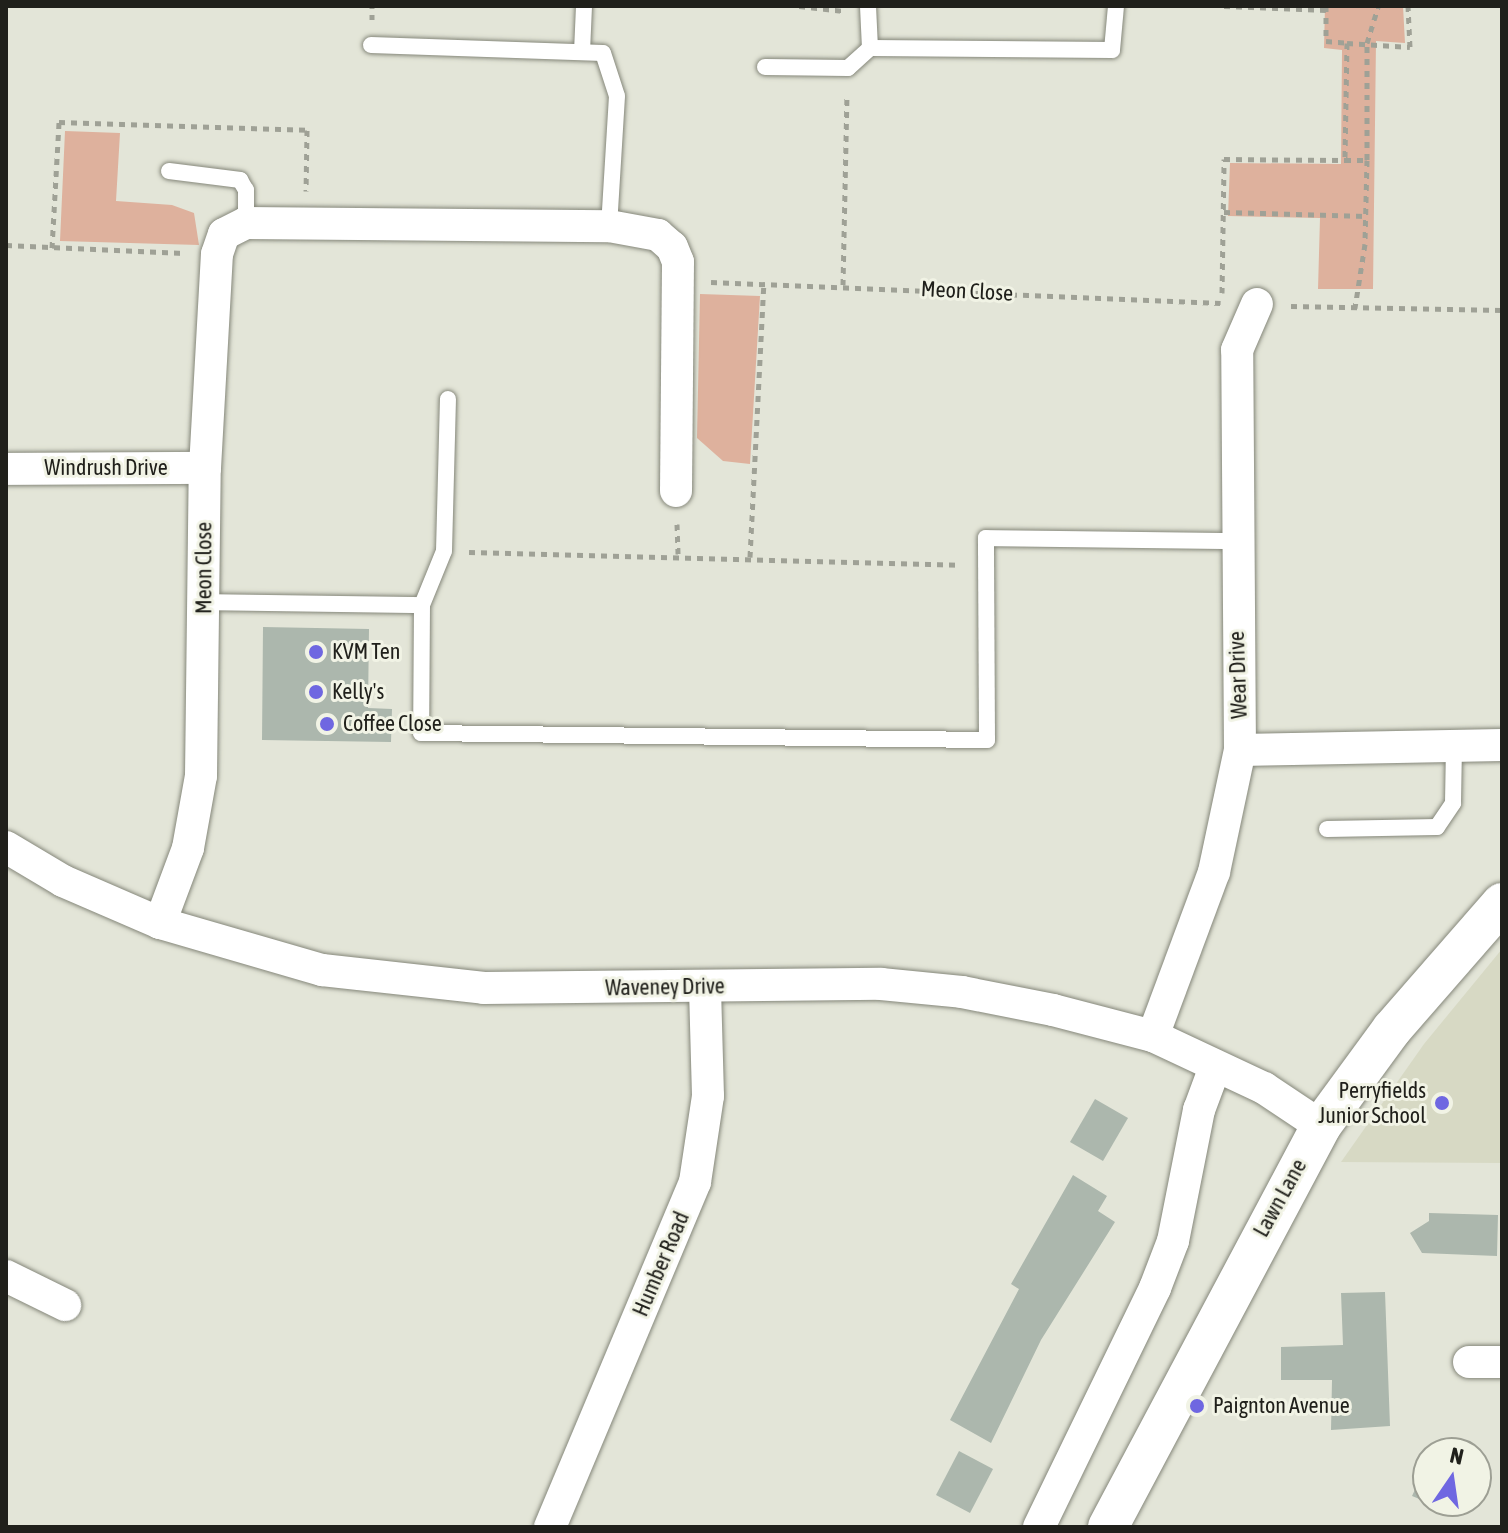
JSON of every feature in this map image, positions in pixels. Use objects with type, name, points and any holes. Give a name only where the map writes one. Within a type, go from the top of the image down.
[{"type":"street","points":[[217,254],[224,234],[246,223],[609,226],[658,235],[672,247],[678,281],[676,491]]},
{"type":"street","name":"Meon Close","points":[[160,923],[197,811],[205,468],[217,254]]},
{"type":"street","name":"Wear Drive","points":[[1153,1036],[1214,872],[1240,750],[1236,541],[1237,350],[1257,304]]},
{"type":"street","name":"Windrush Drive","points":[[6,469],[205,468]]},
{"type":"street","points":[[1240,750],[1502,745]]},
{"type":"street","name":"Waveney Drive","points":[[8,852],[63,881],[160,923],[269,957],[405,981],[484,988],[881,984],[962,992],[1153,1036],[1264,1088],[1321,1126]]},
{"type":"street","name":"Lawn Lane","points":[[1108,1527],[1321,1126],[1392,1029],[1502,903]]},
{"type":"street","name":"Humber Road","points":[[550,1527],[695,1182],[708,1096],[705,986]]},
{"type":"street","points":[[1039,1527],[1155,1288],[1173,1241],[1199,1110],[1215,1067]]},
{"type":"street","points":[[6,1276],[65,1305]]},
{"type":"street","points":[[1469,1362],[1502,1362]]},
{"type":"lane","points":[[582,52],[584,6]]},
{"type":"lane","points":[[765,67],[848,68],[870,48],[1112,50],[1116,6]]},
{"type":"lane","points":[[868,9],[870,48]]},
{"type":"lane","points":[[371,45],[603,53],[617,96],[609,226]]},
{"type":"lane","points":[[169,171],[240,180],[246,190],[246,223]]},
{"type":"lane","points":[[448,399],[444,551],[422,605],[421,733],[987,740],[986,538],[1236,541]]},
{"type":"lane","points":[[204,602],[422,605]]},
{"type":"lane","points":[[1327,829],[1437,827],[1453,803],[1454,748]]},
{"type":"path","points":[[799,6],[868,9]]},
{"type":"path","points":[[1224,6],[1326,8],[1326,41],[1410,47],[1408,6]]},
{"type":"path","points":[[1355,308],[1366,216],[1367,43],[1378,6]]},
{"type":"path","points":[[1345,160],[1347,43]]},
{"type":"path","points":[[843,285],[848,68]]},
{"type":"path","points":[[1222,303],[1224,159],[1367,160]]},
{"type":"path","points":[[1224,212],[1366,216]]},
{"type":"path","points":[[6,245],[217,254]]},
{"type":"path","name":"Meon Close","points":[[678,281],[843,285],[1355,308],[1502,310]]},
{"type":"path","points":[[750,557],[764,284]]},
{"type":"path","points":[[444,551],[750,557],[986,566]]},
{"type":"shaded area","points":[[1325,6],[1403,6],[1405,43],[1376,41],[1373,289],[1318,289],[1320,218],[1228,216],[1230,163],[1341,164],[1342,50],[1324,48]]},
{"type":"shaded area","points":[[65,131],[120,133],[116,201],[172,205],[194,213],[199,245],[60,241]]},
{"type":"shaded area","points":[[700,294],[760,296],[750,464],[723,461],[697,438]]},
{"type":"shaded area","name":"Perryfields Junior School","points":[[1502,949],[1502,1163],[1341,1162],[1424,1044]]},
{"type":"building","points":[[263,627],[369,629],[368,708],[392,709],[391,742],[262,740]]},
{"type":"building","points":[[1095,1099],[1128,1118],[1103,1161],[1070,1142]]},
{"type":"building","points":[[1073,1175],[1107,1196],[1098,1211],[1115,1222],[1041,1340],[991,1443],[950,1420],[1019,1289],[1011,1284]]},
{"type":"building","points":[[1429,1213],[1498,1215],[1497,1256],[1422,1253],[1410,1233],[1429,1221]]},
{"type":"building","points":[[1385,1292],[1390,1426],[1331,1430],[1332,1380],[1281,1380],[1281,1347],[1343,1345],[1341,1293]]},
{"type":"building","points":[[959,1451],[993,1469],[970,1513],[936,1495]]},
{"type":"place","name":"KVM Ten","points":[[316,652]]},
{"type":"place","name":"Kelly's","points":[[316,692]]},
{"type":"place","name":"Coffee Close","points":[[327,724]]},
{"type":"place","name":"Perryfields Junior School","points":[[1442,1103]]},
{"type":"place","name":"Paignton Avenue","points":[[1197,1406]]}]
